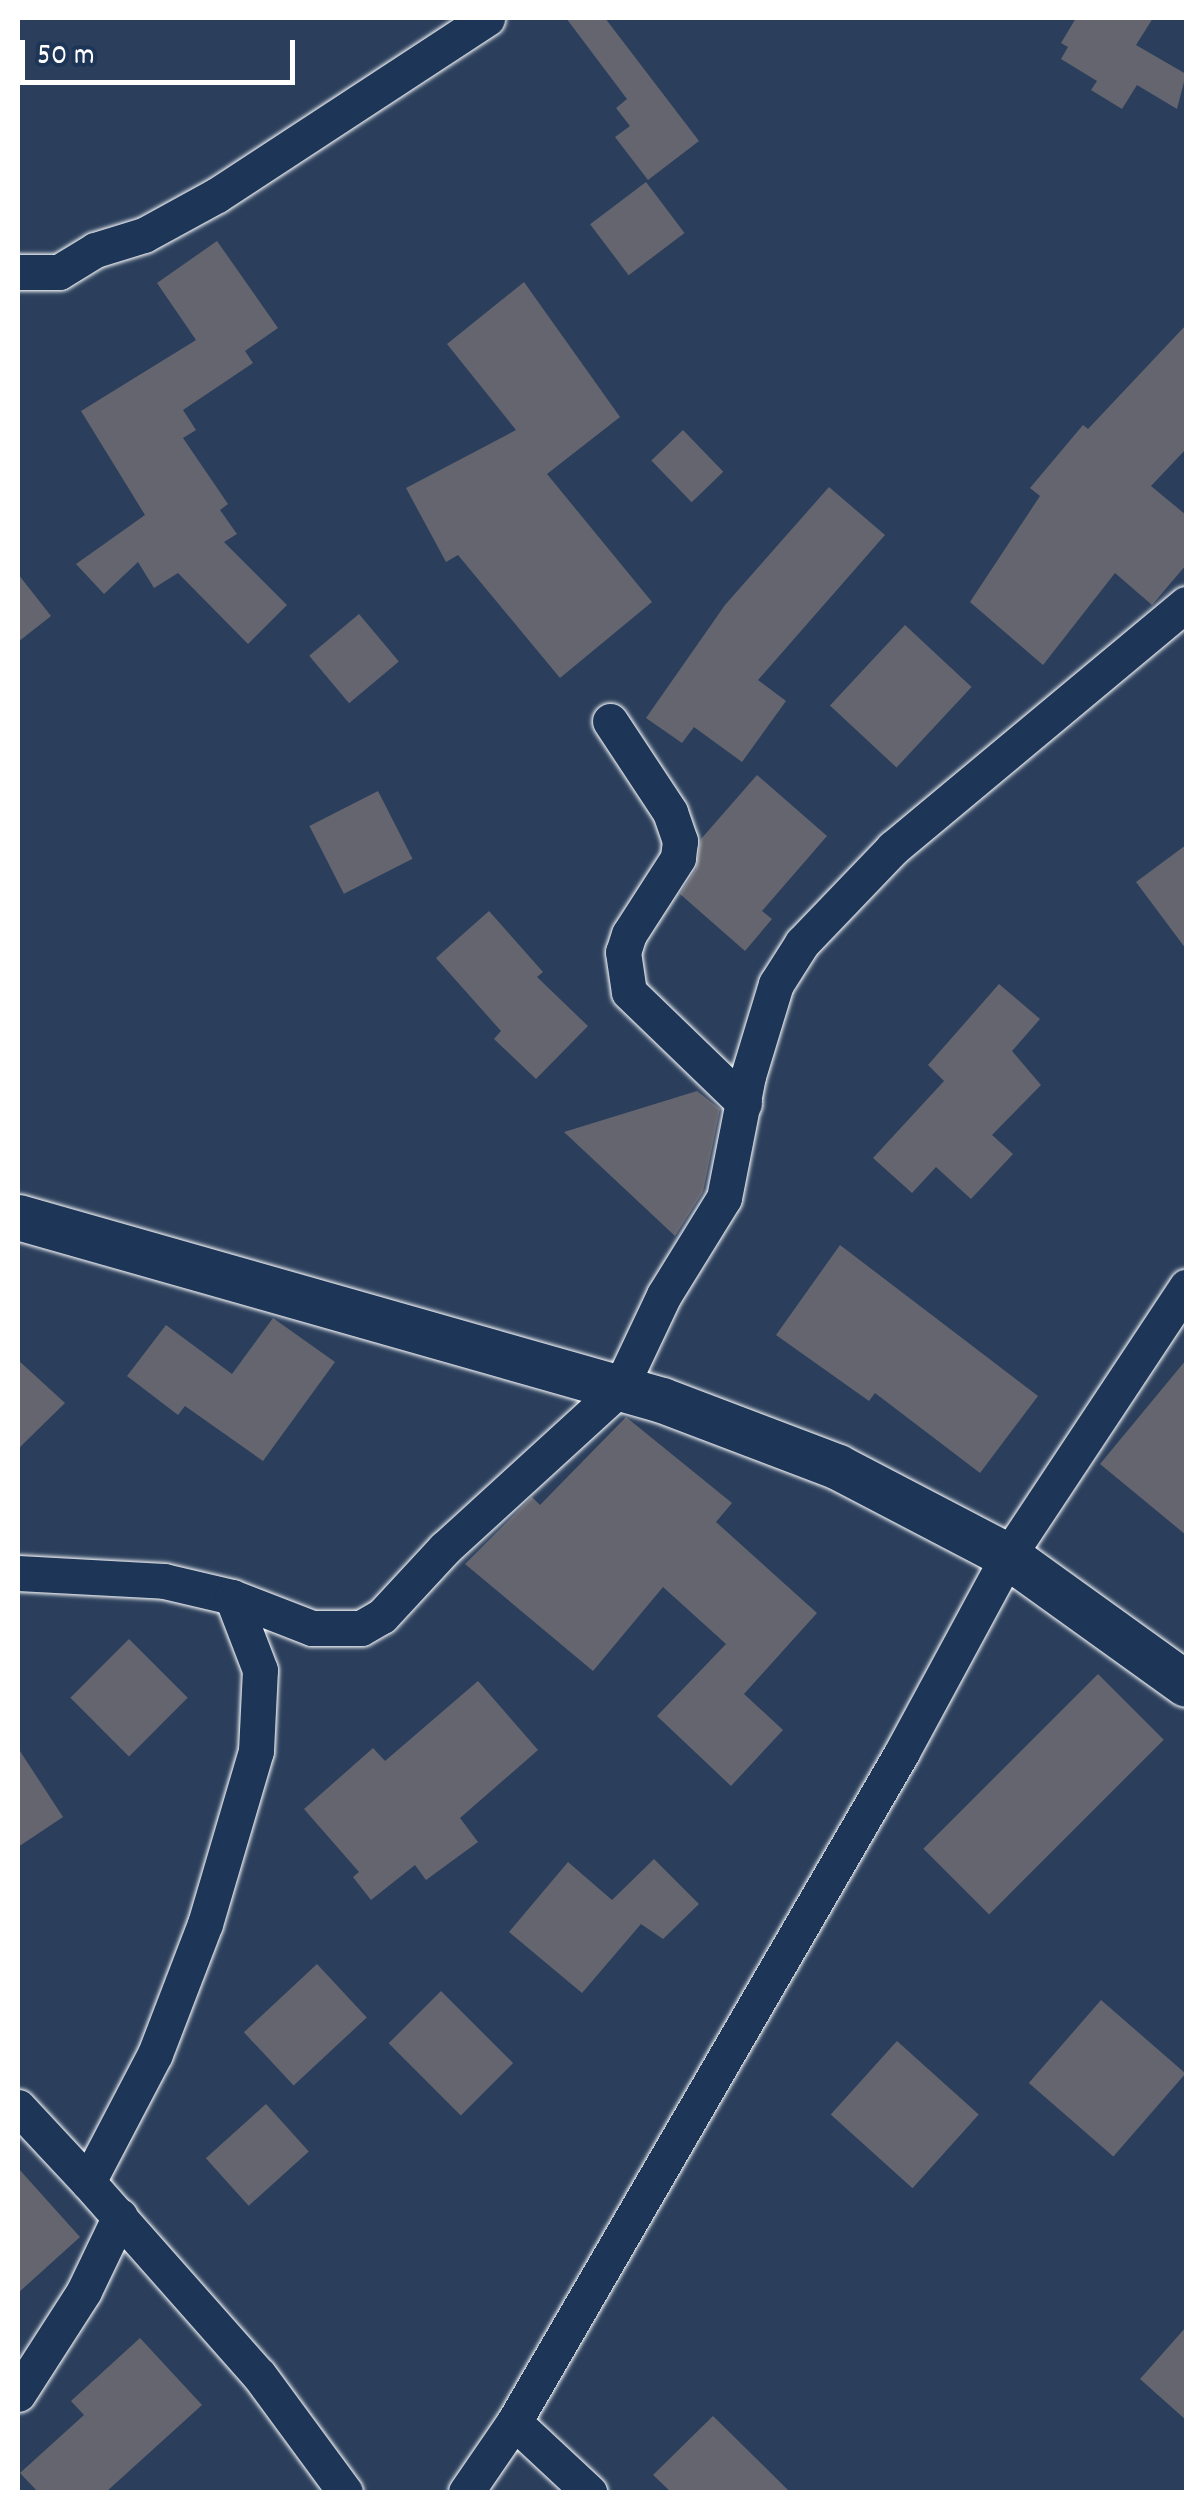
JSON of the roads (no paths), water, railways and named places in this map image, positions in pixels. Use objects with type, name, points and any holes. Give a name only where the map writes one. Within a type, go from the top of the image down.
[{"type":"street","points":[[18,272],[59,272],[95,250],[144,235],[232,186],[488,18]]},
{"type":"street","points":[[18,1574],[164,1581],[232,1597],[312,1628],[372,1622],[620,1388],[664,1295],[724,1198],[776,984],[802,943],[894,848],[1186,604]]},
{"type":"street","points":[[610,721],[670,812],[680,840],[678,858],[629,934],[623,952],[629,992],[744,1104]]},
{"type":"street","points":[[18,1217],[620,1388],[838,1467],[1008,1556],[1186,1684]]},
{"type":"street","points":[[466,2492],[514,2422],[1008,1556],[1186,1287]]},
{"type":"street","points":[[88,2182],[155,2054],[206,1924],[256,1751],[260,1670],[232,1597]]},
{"type":"street","points":[[18,2107],[120,2216],[259,2376],[345,2492]]},
{"type":"street","points":[[18,2394],[84,2292],[120,2216]]},
{"type":"street","points":[[514,2422],[589,2492]]}]
